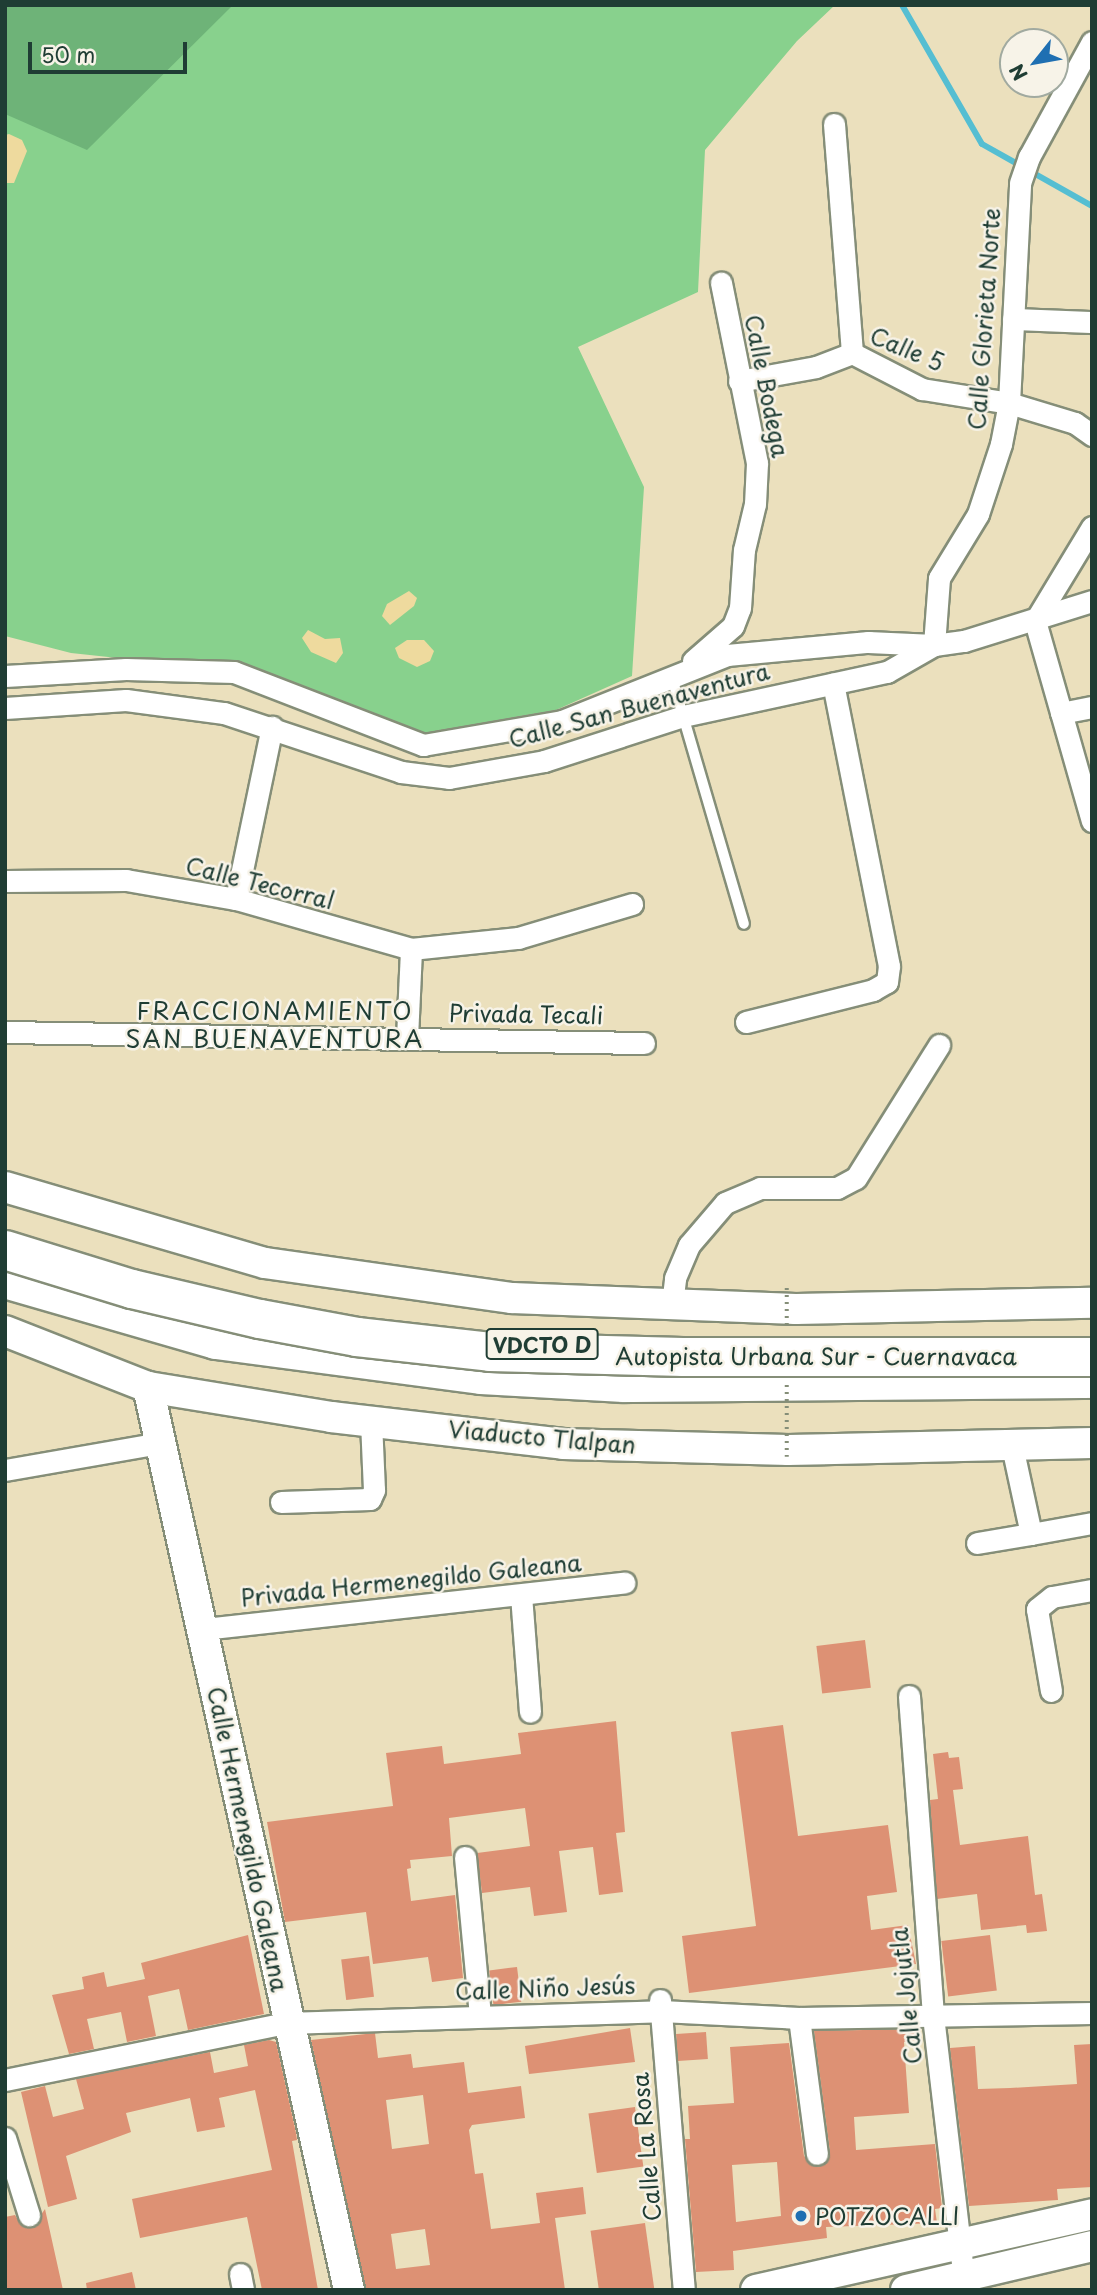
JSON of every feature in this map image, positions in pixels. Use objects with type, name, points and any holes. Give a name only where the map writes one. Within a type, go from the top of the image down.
[{"type":"highway","name":"VDCTO D","points":[[5,1238],[159,1288],[411,1335],[619,1346],[1092,1345]]},
{"type":"highway","name":"Autopista Urbana Sur - Cuernavaca","points":[[5,1250],[132,1289],[260,1319],[357,1337],[490,1352],[1092,1357]]},
{"type":"highway","name":"VDCTO D","points":[[5,1277],[216,1340],[481,1375],[624,1383],[1092,1379]]},
{"type":"highway","name":"Autopista Urbana Sur - Cuernavaca","points":[[5,1277],[233,1334],[355,1354],[482,1368],[678,1373],[1092,1370]]},
{"type":"main road","points":[[5,1187],[265,1263],[512,1298],[796,1309],[1092,1303]]},
{"type":"main road","name":"Viaducto Tlalpan","points":[[5,1331],[148,1387],[371,1421],[563,1444],[788,1450],[1092,1443]]},
{"type":"main road","name":"Calle Hermenegildo Galeana","points":[[148,1387],[204,1629],[286,2023],[349,2290]]},
{"type":"main road","points":[[756,2290],[1092,2214]]},
{"type":"main road","points":[[906,2290],[964,2283],[1092,2246]]},
{"type":"street","name":"Calle Glorieta Norte","points":[[934,645],[939,578],[978,514],[1001,444],[1009,403],[1020,183],[1029,157],[1092,41]]},
{"type":"street","points":[[834,124],[852,353]]},
{"type":"street","name":"Calle Bodega","points":[[672,678],[733,626],[740,608],[757,463],[721,283]]},
{"type":"street","points":[[1013,319],[1092,322]]},
{"type":"street","name":"Calle 5","points":[[740,381],[816,367],[852,353],[922,389],[1009,403],[1075,423],[1092,435]]},
{"type":"street","points":[[1092,527],[1035,621],[1092,821]]},
{"type":"street","name":"Calle San Buenaventura","points":[[5,676],[126,669],[234,672],[423,745],[562,721],[727,655],[887,641],[934,645],[964,641],[1092,601]]},
{"type":"street","name":"Calle San Buenaventura","points":[[5,708],[126,700],[224,713],[401,772],[449,778],[544,761],[683,716],[887,672],[934,645]]},
{"type":"street","points":[[746,1022],[873,990],[887,982],[889,966],[833,683]]},
{"type":"street","points":[[1061,713],[1092,707]]},
{"type":"street","points":[[236,900],[272,727]]},
{"type":"street","name":"Calle Tecorral","points":[[5,881],[126,880],[236,900],[411,949]]},
{"type":"street","points":[[407,1038],[411,949],[519,938],[632,904]]},
{"type":"street","name":"Privada Tecali","points":[[5,1031],[644,1043]]},
{"type":"street","points":[[672,1304],[675,1278],[690,1245],[725,1203],[760,1188],[837,1188],[856,1178],[939,1045]]},
{"type":"street","points":[[281,1502],[370,1499],[373,1490],[371,1421]]},
{"type":"street","points":[[5,1470],[160,1443]]},
{"type":"street","points":[[1012,1446],[1031,1534]]},
{"type":"street","points":[[977,1543],[1092,1523]]},
{"type":"street","name":"Privada Hermenegildo Galeana","points":[[204,1629],[625,1583]]},
{"type":"street","points":[[1051,1691],[1037,1609],[1052,1597],[1092,1590]]},
{"type":"street","points":[[522,1595],[530,1712]]},
{"type":"street","name":"Calle Jojutla","points":[[909,1696],[933,2016],[964,2283]]},
{"type":"street","points":[[466,1857],[480,2015]]},
{"type":"street","name":"Calle Niño Jesús","points":[[5,2080],[286,2023],[655,2005],[799,2018],[1092,2013]]},
{"type":"street","name":"Calle La Rosa","points":[[655,2005],[684,2290]]},
{"type":"street","points":[[799,2018],[817,2154]]},
{"type":"street","points":[[5,2138],[29,2215]]},
{"type":"lane","points":[[672,678],[744,924]]},
{"type":"green space","points":[[5,5],[835,5],[797,41],[705,150],[698,292],[578,347],[644,487],[632,676],[556,710],[401,737],[174,664],[71,653],[5,636]]},
{"type":"green space","points":[[5,5],[233,5],[87,150],[5,114]]},
{"type":"sand","points":[[5,135],[22,140],[27,151],[14,183],[5,183]]},
{"type":"sand","points":[[409,591],[417,598],[414,606],[390,625],[382,616],[387,604]]},
{"type":"sand","points":[[308,630],[325,639],[340,638],[343,653],[336,663],[311,652],[302,638]]},
{"type":"sand","points":[[407,640],[424,640],[434,651],[430,661],[417,667],[399,658],[395,648]]},
{"type":"building","points":[[865,1640],[871,1688],[822,1694],[816,1646]]},
{"type":"building","points":[[616,1721],[625,1832],[616,1833],[623,1892],[599,1895],[593,1847],[559,1851],[567,1912],[534,1916],[530,1887],[482,1893],[477,1853],[530,1846],[525,1808],[449,1818],[452,1856],[410,1860],[411,1868],[407,1869],[411,1901],[455,1895],[463,1978],[432,1982],[428,1957],[373,1964],[366,1912],[285,1922],[267,1822],[393,1806],[386,1753],[442,1746],[444,1764],[521,1754],[518,1733]]},
{"type":"building","points":[[783,1725],[798,1836],[888,1825],[897,1892],[867,1896],[871,1930],[908,1925],[916,1964],[689,1993],[682,1936],[756,1926],[731,1732]]},
{"type":"building","points":[[948,1752],[949,1758],[959,1757],[963,1789],[953,1790],[960,1845],[1028,1836],[1035,1895],[1042,1894],[1047,1931],[1027,1933],[1026,1925],[981,1930],[977,1894],[937,1899],[930,1800],[938,1799],[933,1754]]},
{"type":"building","points":[[248,1935],[264,2014],[188,2030],[179,1989],[148,1996],[156,2036],[127,2042],[121,2012],[87,2019],[94,2049],[69,2054],[52,1995],[84,1989],[82,1977],[104,1972],[107,1987],[145,1979],[141,1963]]},
{"type":"building","points":[[990,1935],[997,1991],[948,1997],[941,1941]]},
{"type":"building","points":[[369,1956],[374,1997],[346,2000],[341,1959]]},
{"type":"building","points":[[517,1967],[521,2002],[493,2005],[489,1970]]},
{"type":"building","points":[[630,2028],[635,2062],[529,2074],[525,2046]]},
{"type":"building","points":[[914,2029],[915,2041],[904,2042],[909,2113],[854,2117],[856,2150],[935,2144],[942,2208],[935,2209],[937,2223],[826,2227],[827,2238],[733,2251],[734,2270],[696,2272],[685,2139],[690,2139],[688,2106],[734,2103],[730,2047],[789,2043],[804,2156],[818,2167],[825,2164],[830,2152],[814,2031]],"holes":[[[777,2162],[781,2216],[736,2222],[732,2165]]]},
{"type":"building","points":[[706,2032],[708,2059],[678,2061],[676,2034]]},
{"type":"building","points":[[375,2033],[378,2058],[411,2054],[413,2068],[464,2062],[468,2093],[521,2086],[525,2118],[472,2125],[469,2130],[475,2174],[483,2173],[491,2229],[540,2223],[536,2193],[583,2187],[586,2214],[555,2218],[565,2290],[366,2290],[311,2040]],"holes":[[[423,2095],[429,2144],[392,2149],[386,2100]],[[425,2229],[430,2265],[396,2269],[391,2234]]]},
{"type":"building","points":[[269,2040],[276,2042],[296,2133],[297,2140],[292,2141],[318,2290],[262,2290],[247,2217],[140,2238],[132,2199],[272,2170],[255,2090],[219,2098],[225,2127],[197,2132],[190,2098],[126,2113],[131,2132],[66,2156],[77,2199],[48,2207],[21,2092],[45,2086],[53,2117],[84,2109],[76,2079],[210,2052],[214,2073],[248,2066],[244,2045]]},
{"type":"building","points":[[1092,2044],[1092,2187],[1057,2189],[1058,2200],[969,2206],[950,2048],[975,2046],[978,2089],[1077,2084],[1074,2045]]},
{"type":"building","points":[[635,2107],[643,2166],[597,2173],[588,2114]]},
{"type":"building","points":[[45,2209],[63,2290],[5,2290],[5,2217],[15,2215],[21,2225],[32,2228]]},
{"type":"building","points":[[645,2223],[654,2290],[599,2290],[591,2231]]},
{"type":"building","points":[[132,2272],[136,2290],[87,2290],[86,2283]]},
{"type":"waterway","points":[[902,5],[982,144],[1092,206]]},
{"type":"place","name":"POTZOCALLI","points":[[801,2216]]},
{"type":"district","name":"FRACCIONAMIENTO SAN BUENAVENTURA","points":[[275,1025]]}]
